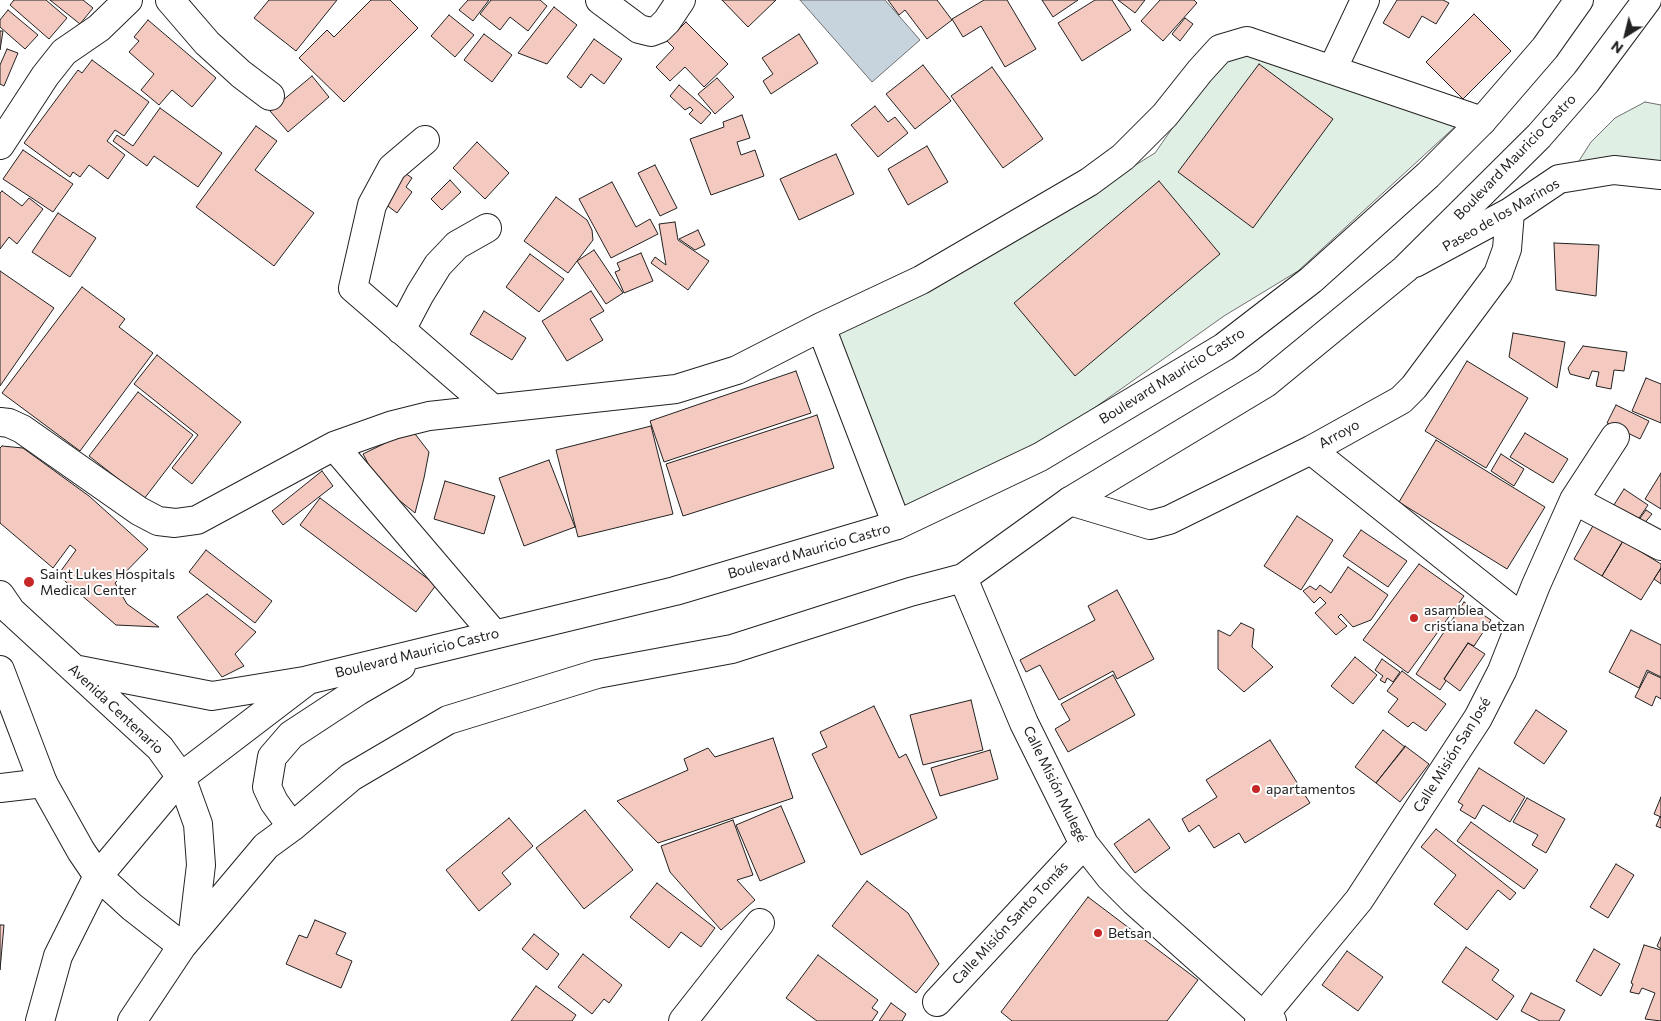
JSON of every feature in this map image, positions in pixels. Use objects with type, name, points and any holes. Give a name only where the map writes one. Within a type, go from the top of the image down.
[{"type":"street","points":[[0,145],[45,76],[64,52],[99,28],[128,0]]},
{"type":"street","points":[[170,0],[207,43],[241,74],[270,96]]},
{"type":"street","points":[[600,0],[639,29],[651,32],[658,29],[667,20],[681,0]]},
{"type":"street","points":[[1332,70],[1365,0]]},
{"type":"street","name":"Boulevard Mauricio Castro","points":[[40,1021],[58,956],[98,876],[181,777],[308,680],[675,591],[897,525],[1040,457],[1224,347],[1311,280],[1428,174],[1482,121],[1545,48],[1579,0]]},
{"type":"street","name":"Boulevard Mauricio Castro","points":[[132,1021],[188,939],[266,846],[292,827],[351,777],[448,720],[597,674],[732,649],[900,595],[963,578],[1070,501],[1266,383],[1405,269],[1539,136],[1586,82],[1647,0]]},
{"type":"street","points":[[0,422],[9,423],[22,429],[140,512],[158,520],[175,523],[197,520],[334,446],[429,416],[676,388],[737,370],[820,327],[921,280],[1089,182],[1123,157],[1166,115],[1200,71],[1220,49],[1247,42],[1482,121]]},
{"type":"street","points":[[425,140],[392,168],[372,206],[353,288],[493,409]]},
{"type":"street","name":"Paseo de los Marinos","points":[[1405,269],[1510,212],[1559,180],[1614,170],[1661,175]]},
{"type":"street","name":"Arroyo","points":[[1070,501],[1150,525],[1169,520],[1311,450],[1401,400],[1414,387],[1498,274],[1507,249],[1510,212]]},
{"type":"street","points":[[401,330],[438,265],[458,245],[487,228]]},
{"type":"street","points":[[820,327],[897,525]]},
{"type":"street","name":"Calle Misión San José","points":[[1265,1019],[1359,900],[1478,718],[1502,671],[1536,584],[1574,500],[1615,437]]},
{"type":"street","points":[[334,446],[494,634]]},
{"type":"street","points":[[1311,450],[1522,618]]},
{"type":"street","points":[[1574,500],[1661,546]]},
{"type":"street","name":"Calle Misión Mulegé","points":[[963,578],[1024,724],[1084,844],[1110,877],[1134,901],[1265,1019]]},
{"type":"street","name":"Avenida Centenario","points":[[0,595],[11,611],[160,748],[181,777],[198,824],[201,865],[188,939]]},
{"type":"street","points":[[292,827],[274,802],[267,787],[272,757],[291,735],[358,691],[430,650]]},
{"type":"street","points":[[74,669],[212,696],[308,680]]},
{"type":"street","points":[[0,670],[42,783],[81,851],[98,876],[132,907],[188,939]]},
{"type":"street","points":[[0,788],[42,783]]},
{"type":"street","name":"Calle Misión Santo Tomás","points":[[936,1002],[1084,844]]},
{"type":"street","points":[[683,1021],[760,923]]},
{"type":"green space","points":[[1247,48],[1458,124],[1298,271],[1224,316],[1059,433],[902,517],[834,332],[937,287],[1155,153],[1222,57]]},
{"type":"green space","points":[[1645,102],[1661,105],[1661,171],[1577,164],[1591,142],[1615,118]]},
{"type":"shaded area","points":[[800,0],[885,0],[920,40],[872,82]]},
{"type":"building","points":[[14,0],[46,0],[67,18],[49,39],[10,5]]},
{"type":"building","points":[[50,0],[83,0],[93,8],[80,24]]},
{"type":"building","points":[[269,0],[337,0],[296,51],[254,18]]},
{"type":"building","points":[[371,0],[390,0],[418,28],[344,102],[299,58],[327,30],[334,37]]},
{"type":"building","points":[[468,0],[489,0],[473,21],[459,10]]},
{"type":"building","points":[[491,0],[540,0],[547,6],[528,31],[510,17],[500,30],[480,14]]},
{"type":"building","points":[[722,0],[776,0],[748,27]]},
{"type":"building","points":[[888,0],[937,0],[952,20],[927,39],[905,10],[899,15]]},
{"type":"building","points":[[984,0],[1007,0],[1036,49],[1005,67],[981,26],[963,37],[952,19]]},
{"type":"building","points":[[1042,0],[1078,0],[1053,17]]},
{"type":"building","points":[[1095,0],[1112,0],[1131,30],[1082,61],[1058,23]]},
{"type":"building","points":[[1118,0],[1145,0],[1135,13]]},
{"type":"building","points":[[1160,0],[1194,0],[1197,3],[1163,41],[1141,21]]},
{"type":"building","points":[[1397,0],[1443,0],[1449,3],[1436,24],[1422,16],[1409,38],[1383,23]]},
{"type":"building","points":[[554,7],[577,25],[547,64],[518,53]]},
{"type":"building","points":[[8,10],[38,35],[25,49],[0,27],[0,20]]},
{"type":"building","points":[[1474,14],[1511,51],[1463,99],[1426,62]]},
{"type":"building","points":[[449,15],[474,35],[455,57],[431,36]]},
{"type":"building","points":[[1185,18],[1193,24],[1180,41],[1172,34]]},
{"type":"building","points":[[148,20],[216,78],[192,107],[172,90],[159,105],[141,90],[154,74],[129,52],[139,41],[134,37]]},
{"type":"building","points":[[686,22],[728,64],[704,87],[685,67],[670,81],[656,67],[674,48],[667,41]]},
{"type":"building","points":[[0,31],[3,31],[0,50]]},
{"type":"building","points":[[484,34],[512,55],[492,82],[464,60]]},
{"type":"building","points":[[799,34],[818,63],[771,94],[763,81],[773,74],[762,58]]},
{"type":"building","points":[[594,39],[622,59],[604,84],[591,74],[581,88],[567,77]]},
{"type":"building","points":[[7,49],[18,53],[4,86],[0,84],[0,65]]},
{"type":"building","points":[[92,60],[149,102],[124,136],[115,130],[107,141],[125,155],[108,179],[89,165],[80,177],[73,172],[70,177],[24,143],[78,70],[82,73]]},
{"type":"building","points":[[1259,64],[1333,119],[1253,228],[1178,172]]},
{"type":"building","points":[[923,65],[951,101],[915,129],[886,94]]},
{"type":"building","points":[[992,67],[1043,139],[1003,168],[951,96]]},
{"type":"building","points":[[312,76],[329,97],[288,132],[270,111]]},
{"type":"building","points":[[717,78],[734,97],[715,114],[698,94]]},
{"type":"building","points":[[679,85],[711,113],[701,124],[689,114],[693,110],[690,107],[685,110],[670,96]]},
{"type":"building","points":[[875,106],[888,122],[895,117],[908,133],[878,157],[851,125]]},
{"type":"building","points":[[160,108],[222,153],[198,187],[154,156],[147,166],[113,141],[117,135],[133,146]]},
{"type":"building","points":[[742,115],[750,138],[737,142],[741,155],[755,150],[764,176],[711,195],[690,139],[724,127],[723,122]]},
{"type":"building","points":[[256,126],[277,141],[255,170],[314,213],[274,266],[196,207]]},
{"type":"building","points":[[477,142],[509,173],[485,199],[453,168]]},
{"type":"building","points":[[927,146],[948,182],[908,205],[888,169]]},
{"type":"building","points":[[23,150],[73,184],[53,212],[3,179]]},
{"type":"building","points":[[836,154],[854,194],[799,220],[780,179]]},
{"type":"building","points":[[655,165],[677,208],[660,216],[638,173]]},
{"type":"building","points":[[401,170],[412,178],[406,187],[412,192],[397,213],[380,200]]},
{"type":"building","points":[[450,180],[461,192],[442,210],[431,199]]},
{"type":"building","points":[[1159,181],[1220,254],[1075,376],[1014,303]]},
{"type":"building","points":[[612,182],[636,227],[650,219],[658,234],[611,258],[579,199]]},
{"type":"building","points":[[2,191],[22,206],[29,198],[43,209],[17,244],[9,237],[0,249],[0,193]]},
{"type":"building","points":[[556,197],[587,220],[592,230],[593,240],[568,273],[524,241]]},
{"type":"building","points":[[58,213],[96,238],[70,277],[32,252]]},
{"type":"building","points":[[675,222],[678,240],[709,261],[688,290],[651,263],[655,257],[666,265],[659,224]]},
{"type":"building","points":[[698,230],[705,245],[695,250],[679,239]]},
{"type":"building","points":[[1554,243],[1599,245],[1596,296],[1556,290]]},
{"type":"building","points":[[594,250],[623,293],[606,304],[577,261]]},
{"type":"building","points":[[641,253],[653,281],[624,293],[615,272],[620,270],[617,263]]},
{"type":"building","points":[[530,254],[564,279],[539,312],[506,287]]},
{"type":"building","points":[[0,271],[54,308],[0,386]]},
{"type":"building","points":[[82,287],[125,319],[119,327],[153,353],[80,451],[2,393]]},
{"type":"building","points":[[591,291],[604,311],[590,319],[603,340],[567,361],[542,321]]},
{"type":"building","points":[[484,311],[526,338],[512,360],[470,334]]},
{"type":"building","points":[[1513,333],[1565,342],[1557,388],[1509,357]]},
{"type":"building","points":[[1583,346],[1627,352],[1624,371],[1614,370],[1611,389],[1596,386],[1599,372],[1592,371],[1589,379],[1570,374],[1568,368]]},
{"type":"building","points":[[157,355],[241,422],[192,484],[172,468],[198,435],[134,384]]},
{"type":"building","points":[[1467,361],[1528,398],[1486,468],[1425,431]]},
{"type":"building","points":[[796,371],[811,413],[664,462],[650,421]]},
{"type":"building","points":[[1646,378],[1661,384],[1661,423],[1632,411]]},
{"type":"building","points":[[138,392],[193,435],[144,499],[89,456]]},
{"type":"building","points":[[1616,405],[1649,421],[1640,439],[1607,423]]},
{"type":"building","points":[[817,415],[834,468],[683,516],[666,464]]},
{"type":"building","points":[[651,426],[673,514],[578,537],[556,450]]},
{"type":"building","points":[[412,430],[429,452],[415,513],[379,484],[363,454]]},
{"type":"building","points":[[1525,433],[1568,459],[1553,483],[1510,457]]},
{"type":"building","points":[[1436,440],[1545,507],[1507,569],[1399,502]]},
{"type":"building","points":[[2,446],[23,448],[89,496],[148,549],[115,583],[127,604],[159,627],[116,625],[58,575],[76,550],[70,545],[53,568],[0,523],[0,448]]},
{"type":"building","points":[[1501,454],[1524,469],[1514,486],[1491,471]]},
{"type":"building","points":[[549,460],[575,527],[524,546],[499,478]]},
{"type":"building","points":[[322,471],[333,486],[283,525],[272,511]]},
{"type":"building","points":[[1661,473],[1661,509],[1645,499]]},
{"type":"building","points":[[445,481],[495,496],[484,534],[434,519]]},
{"type":"building","points":[[1624,489],[1648,505],[1635,524],[1612,508]]},
{"type":"building","points":[[320,498],[436,585],[416,612],[300,525]]},
{"type":"building","points":[[1646,510],[1652,514],[1643,525],[1638,521]]},
{"type":"building","points":[[1297,516],[1333,540],[1301,590],[1264,566]]},
{"type":"building","points":[[1594,524],[1623,541],[1602,576],[1574,559]]},
{"type":"building","points":[[1361,530],[1407,561],[1388,587],[1343,556]]},
{"type":"building","points":[[1623,541],[1661,564],[1661,568],[1641,600],[1602,576]]},
{"type":"building","points":[[206,550],[272,601],[255,623],[189,572]]},
{"type":"building","name":"asamblea cristiana betzan","points":[[1419,564],[1464,596],[1408,673],[1363,640]]},
{"type":"building","points":[[1348,567],[1388,595],[1371,620],[1353,627],[1341,614],[1338,617],[1347,626],[1336,635],[1315,613],[1326,603],[1320,597],[1314,603],[1303,591],[1310,586],[1316,590],[1320,585],[1331,593]]},
{"type":"building","points":[[1661,568],[1661,584],[1654,579]]},
{"type":"building","points":[[1117,590],[1154,659],[1117,679],[1113,671],[1059,700],[1040,665],[1026,672],[1020,660],[1095,620],[1088,606]]},
{"type":"building","points":[[207,594],[256,632],[235,654],[244,666],[222,677],[177,617]]},
{"type":"building","points":[[1464,602],[1491,620],[1474,646],[1468,643],[1444,679],[1446,681],[1440,690],[1416,674]]},
{"type":"building","points":[[1241,623],[1254,629],[1252,647],[1273,667],[1244,692],[1218,669],[1218,630],[1230,636]]},
{"type":"building","points":[[1631,630],[1661,645],[1661,677],[1647,670],[1639,688],[1609,672]]},
{"type":"building","points":[[1468,643],[1485,654],[1460,691],[1444,679]]},
{"type":"building","points":[[1355,657],[1377,675],[1353,704],[1331,686]]},
{"type":"building","points":[[1382,659],[1400,672],[1393,682],[1387,678],[1385,683],[1380,680],[1383,676],[1375,670]]},
{"type":"building","points":[[1402,671],[1446,704],[1426,731],[1413,722],[1408,727],[1388,712],[1398,699],[1387,691]]},
{"type":"building","points":[[1648,672],[1661,678],[1661,699],[1656,696],[1652,706],[1635,697]]},
{"type":"building","points":[[1113,675],[1135,715],[1068,752],[1055,729],[1070,720],[1061,704]]},
{"type":"building","points":[[971,700],[983,750],[923,765],[910,715]]},
{"type":"building","points":[[874,706],[899,758],[906,754],[937,818],[861,855],[812,754],[827,747],[820,732]]},
{"type":"building","points":[[1536,710],[1567,731],[1544,764],[1514,743]]},
{"type":"building","points":[[1383,730],[1405,747],[1376,783],[1355,767]]},
{"type":"building","points":[[773,738],[793,798],[658,843],[617,801],[688,770],[684,759],[708,748],[715,757]]},
{"type":"building","name":"apartamentos","points":[[1270,740],[1310,803],[1245,843],[1239,833],[1214,848],[1199,825],[1189,832],[1182,819],[1217,797],[1206,780]]},
{"type":"building","name":"apartamentos","points":[[1405,746],[1429,764],[1400,802],[1376,783]]},
{"type":"building","points":[[990,750],[998,779],[940,796],[931,768]]},
{"type":"building","points":[[1479,768],[1525,797],[1510,822],[1483,805],[1475,819],[1460,810],[1463,805],[1458,802]]},
{"type":"building","points":[[1661,797],[1661,817],[1654,814]]},
{"type":"building","points":[[1527,798],[1565,819],[1546,853],[1532,845],[1538,835],[1513,822]]},
{"type":"building","points":[[781,806],[805,862],[760,881],[736,825]]},
{"type":"building","points":[[585,810],[633,870],[584,909],[536,848]]},
{"type":"building","points":[[1661,817],[1661,828],[1656,826]]},
{"type":"building","points":[[509,818],[533,846],[502,873],[511,884],[479,911],[446,870]]},
{"type":"building","points":[[1149,819],[1170,848],[1135,873],[1114,844]]},
{"type":"building","points":[[733,820],[753,875],[737,880],[755,900],[721,930],[670,872],[661,846]]},
{"type":"building","points":[[1471,822],[1538,870],[1524,889],[1457,841]]},
{"type":"building","points":[[1436,829],[1516,893],[1510,900],[1498,890],[1467,930],[1434,904],[1456,875],[1421,847]]},
{"type":"building","points":[[1616,864],[1634,875],[1608,918],[1590,907]]},
{"type":"building","points":[[867,881],[908,913],[939,964],[916,993],[832,926]]},
{"type":"building","points":[[657,883],[715,928],[701,947],[681,932],[669,948],[630,917]]},
{"type":"building","name":"Betsan","points":[[1088,897],[1198,980],[1167,1021],[1012,1021],[1001,1012]]},
{"type":"building","points":[[315,920],[346,933],[336,954],[352,961],[341,988],[286,964],[299,935],[307,938]]},
{"type":"building","points":[[0,925],[4,925],[0,970]]},
{"type":"building","points":[[534,934],[559,954],[547,970],[522,949]]},
{"type":"building","points":[[1661,937],[1661,949],[1657,946]]},
{"type":"building","points":[[1644,945],[1661,950],[1661,1021],[1645,1019],[1655,993],[1642,988],[1639,994],[1630,992],[1633,984],[1631,983]]},
{"type":"building","points":[[1466,947],[1499,970],[1492,980],[1514,996],[1497,1020],[1442,982]]},
{"type":"building","points":[[1594,949],[1620,964],[1601,996],[1576,981]]},
{"type":"building","points":[[1347,951],[1383,977],[1358,1011],[1322,985]]},
{"type":"building","points":[[583,954],[622,985],[609,1003],[604,999],[592,1014],[558,987]]},
{"type":"building","points":[[818,955],[878,1000],[872,1008],[878,1012],[872,1021],[817,1021],[786,998]]},
{"type":"building","points":[[536,986],[576,1015],[572,1021],[511,1021]]},
{"type":"building","points":[[1531,993],[1565,1010],[1559,1021],[1540,1021],[1521,1011]]},
{"type":"building","points":[[891,1003],[906,1014],[902,1021],[879,1021]]},
{"type":"place","name":"Saint Lukes Hospitals Medical Center","points":[[29,582]]},
{"type":"place","name":"asamblea cristiana betzan","points":[[1414,618]]},
{"type":"place","name":"apartamentos","points":[[1256,789]]},
{"type":"place","name":"Betsan","points":[[1098,933]]}]
